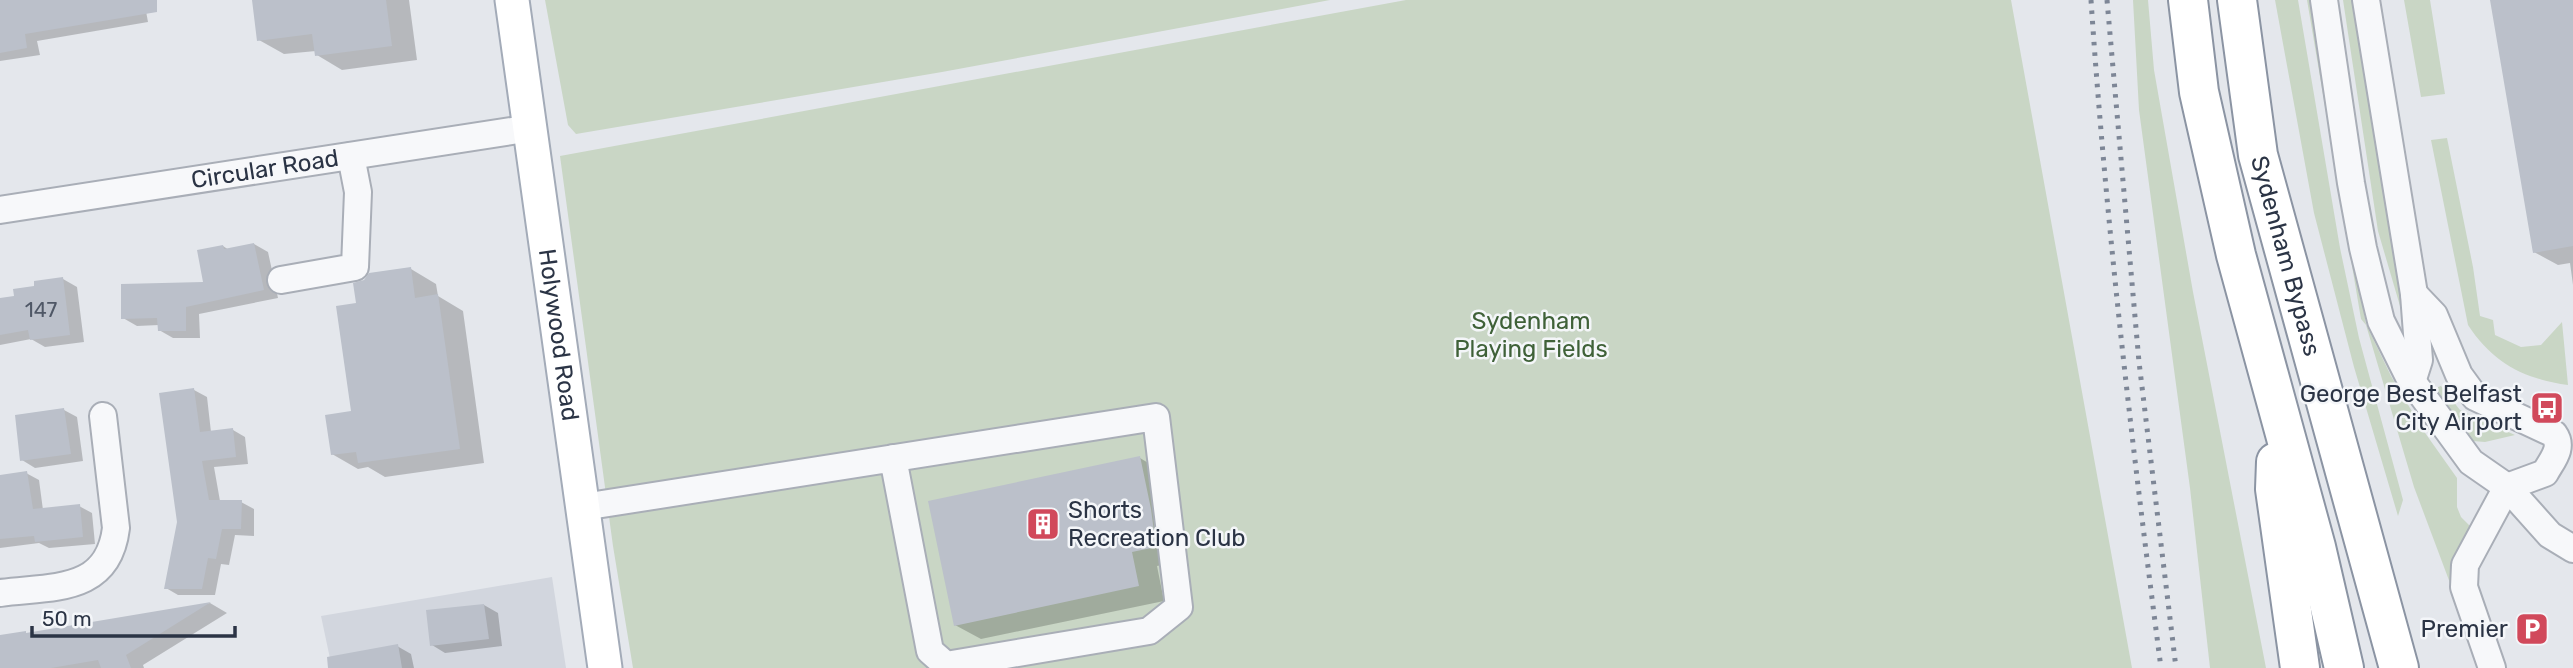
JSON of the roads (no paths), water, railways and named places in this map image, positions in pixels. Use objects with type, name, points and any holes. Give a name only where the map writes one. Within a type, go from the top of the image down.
[{"type":"highway","name":"Sydenham Bypass","points":[[2188,0],[2202,105],[2236,255],[2316,547],[2344,668]]},
{"type":"highway","name":"Sydenham Bypass","points":[[2237,0],[2258,155],[2399,668]]},
{"type":"highway","points":[[2278,413],[2275,489],[2300,668]]},
{"type":"main road","name":"Holywood Road","points":[[512,0],[605,668]]},
{"type":"street","points":[[2324,0],[2363,248],[2381,321],[2412,382],[2471,462],[2507,487],[2550,535],[2573,549]]},
{"type":"street","points":[[2366,0],[2413,294],[2419,360],[2412,382]]},
{"type":"street","name":"Circular Road","points":[[0,210],[531,128]]},
{"type":"street","points":[[281,280],[355,267],[358,192],[351,156]]},
{"type":"street","points":[[2413,294],[2434,315],[2459,375],[2475,397],[2554,434],[2558,440],[2559,448],[2545,473],[2507,487],[2465,565],[2464,587],[2492,668]]},
{"type":"street","points":[[0,593],[83,580],[102,567],[109,555],[116,528],[103,416]]},
{"type":"street","points":[[583,508],[893,458],[1156,417],[1179,607],[1149,631],[946,665],[930,651],[893,458]]},
{"type":"railway","points":[[2091,0],[2121,334],[2161,668]]},
{"type":"railway","points":[[2107,0],[2139,362],[2176,668]]},
{"type":"place","name":"George Best Belfast City Airport","points":[[2547,408]]},
{"type":"place","name":"Shorts Recreation Club","points":[[1043,524]]},
{"type":"place","name":"Premier","points":[[2532,629]]},
{"type":"park label","name":"Sydenham Playing Fields","points":[[1531,335]]}]
